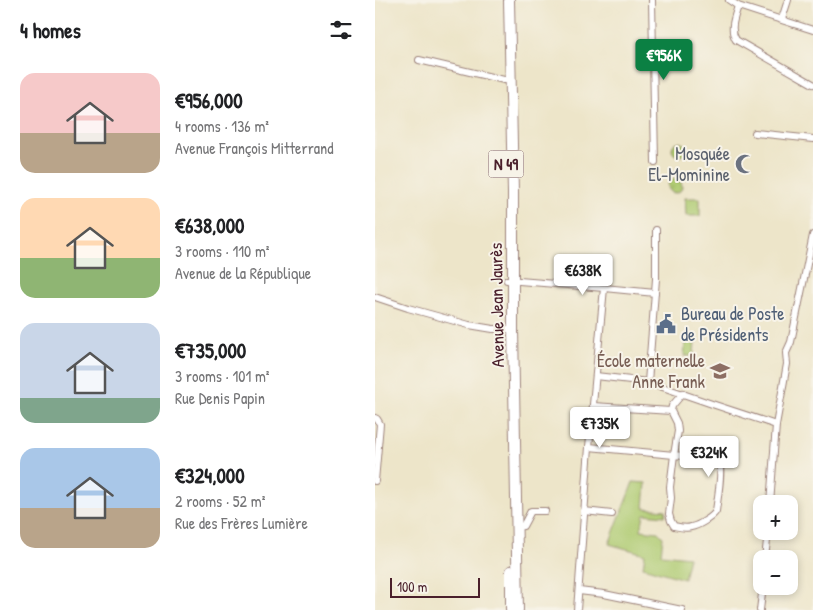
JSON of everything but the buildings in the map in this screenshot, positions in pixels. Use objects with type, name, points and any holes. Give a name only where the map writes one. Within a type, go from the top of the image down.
[{"type":"main road","name":"Avenue Jean Jaurès","points":[[503,0],[504,80],[508,133]]},
{"type":"main road","name":"Avenue Jean Jaurès","points":[[509,0],[511,610]]},
{"type":"main road","name":"Avenue Jean Jaurès","points":[[510,329],[519,610]]},
{"type":"street","points":[[652,0],[655,162]]},
{"type":"street","points":[[729,0],[738,6],[813,30]]},
{"type":"street","points":[[782,19],[788,0]]},
{"type":"street","points":[[738,6],[733,28],[736,40],[813,84]]},
{"type":"street","points":[[419,60],[504,80]]},
{"type":"street","points":[[755,133],[813,139]]},
{"type":"street","points":[[648,382],[655,293],[656,230]]},
{"type":"street","points":[[771,495],[777,425],[787,364],[786,353],[791,342],[813,234]]},
{"type":"street","points":[[510,280],[655,293]]},
{"type":"street","points":[[577,610],[589,448],[604,288]]},
{"type":"street","points":[[375,297],[469,324],[493,329],[510,329]]},
{"type":"street","points":[[596,376],[648,382],[777,425]]},
{"type":"street","points":[[589,448],[674,455],[716,460],[720,471],[714,515],[692,527],[681,527],[674,526],[669,514],[671,498],[669,487],[674,455],[678,431],[677,423],[671,411],[672,406],[683,394]]},
{"type":"street","points":[[593,406],[671,411]]},
{"type":"street","points":[[375,418],[380,424],[375,481]]},
{"type":"street","points":[[516,527],[523,526],[531,511],[545,511]]},
{"type":"street","points":[[584,512],[612,514]]},
{"type":"street","points":[[579,591],[604,594],[682,610]]},
{"type":"street","points":[[761,610],[762,595]]},
{"type":"green space","points":[[676,142],[682,142],[686,149],[682,156],[676,156],[672,152],[672,146]]},
{"type":"green space","points":[[672,179],[678,179],[682,186],[678,193],[672,193],[668,189],[668,183]]},
{"type":"green space","points":[[685,198],[700,198],[700,216],[686,216]]},
{"type":"green space","points":[[686,338],[695,339],[694,356],[684,356]]},
{"type":"green space","points":[[633,482],[646,483],[644,508],[666,510],[665,516],[644,514],[641,530],[658,532],[663,537],[661,554],[689,557],[684,579],[643,567],[645,554],[609,544]]},
{"type":"place","name":"Mosquée El-Mominine","points":[[745,164]]},
{"type":"place","name":"Bureau de Poste de Présidents","points":[[666,324]]},
{"type":"place","name":"École maternelle Anne Frank","points":[[720,371]]}]
